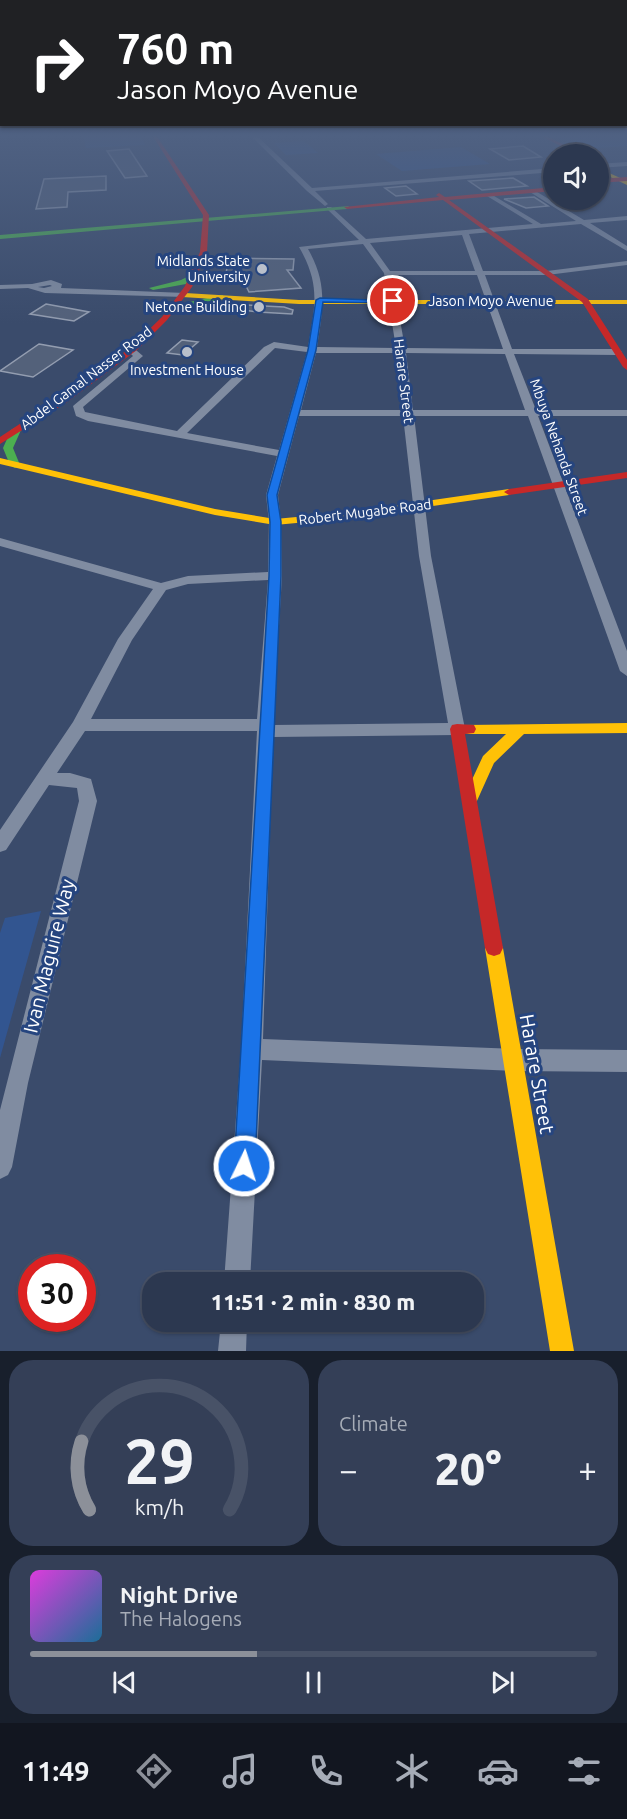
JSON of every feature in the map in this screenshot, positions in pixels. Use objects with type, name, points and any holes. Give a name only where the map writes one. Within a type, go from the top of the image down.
[{"type":"main road","points":[[195,198],[205,214]]},
{"type":"main road","points":[[0,237],[160,223],[205,214],[428,198]]},
{"type":"main road","points":[[442,198],[585,302],[627,368]]},
{"type":"main road","points":[[0,231],[327,206]]},
{"type":"main road","name":"Abdel Gamal Nasser Road","points":[[0,441],[130,348],[180,300],[193,276],[205,241],[205,214]]},
{"type":"main road","points":[[160,223],[190,226],[201,234],[205,241]]},
{"type":"main road","points":[[148,291],[183,282],[193,276],[205,287],[219,294]]},
{"type":"main road","points":[[148,291],[172,305],[180,300],[219,294]]},
{"type":"main road","name":"Jason Moyo Avenue","points":[[180,300],[219,294],[299,302],[320,300],[627,302]]},
{"type":"main road","points":[[15,465],[8,448],[16,430]]},
{"type":"main road","name":"Robert Mugabe Road","points":[[0,461],[215,512],[275,522],[421,505],[627,475]]},
{"type":"main road","points":[[470,803],[457,729],[627,728]]},
{"type":"main road","points":[[470,803],[480,771],[495,749],[518,730]]},
{"type":"main road","name":"Harare Street","points":[[470,803],[515,1060],[562,1351]]},
{"type":"street","name":"Harare Street","points":[[318,198],[365,242],[388,273],[401,351],[421,505]]},
{"type":"street","points":[[494,198],[540,226]]},
{"type":"street","points":[[568,210],[582,222],[627,249]]},
{"type":"street","points":[[577,210],[627,240]]},
{"type":"street","points":[[238,1272],[252,1050],[265,728],[275,576],[275,522],[272,495],[312,350],[320,300],[314,266],[303,247],[627,218]]},
{"type":"street","name":"Mbuya Nehanda Street","points":[[465,233],[627,671]]},
{"type":"street","points":[[388,273],[547,273],[627,263]]},
{"type":"street","points":[[0,287],[32,286],[44,282],[58,283],[148,291],[180,300]]},
{"type":"street","points":[[50,290],[57,288],[58,283]]},
{"type":"street","points":[[32,286],[35,290],[148,291]]},
{"type":"street","points":[[179,435],[267,349],[274,345],[312,350],[617,352]]},
{"type":"street","points":[[130,348],[139,354],[136,358],[89,397],[77,410],[88,418],[282,454]]},
{"type":"street","points":[[295,413],[627,413]]},
{"type":"street","points":[[80,725],[457,729],[435,621],[421,505]]},
{"type":"street","points":[[0,542],[161,587],[188,580],[275,576]]},
{"type":"street","points":[[0,845],[80,725],[125,639],[161,587]]},
{"type":"street","name":"Ivan Maguire Way","points":[[0,1167],[17,1083],[88,801],[85,784],[70,779],[46,778]]},
{"type":"street","points":[[252,1050],[515,1060],[627,1061]]},
{"type":"street","points":[[232,1351],[233,1332]]},
{"type":"shaded area","points":[[41,911],[0,1058],[0,933],[5,918]]},
{"type":"building","points":[[39,198],[68,198],[67,207],[36,209]]},
{"type":"building","points":[[536,198],[543,203],[543,206],[526,208],[504,199]]},
{"type":"building","points":[[229,258],[294,259],[293,270],[287,270],[301,288],[249,292],[242,278],[225,278]]},
{"type":"building","points":[[46,304],[89,312],[74,321],[30,314]]},
{"type":"building","name":"Netone Building","points":[[228,304],[284,307],[293,310],[292,314],[258,312],[228,308]]},
{"type":"building","points":[[182,340],[198,342],[183,355],[167,353]]},
{"type":"building","points":[[39,344],[73,350],[33,377],[0,371]]},
{"type":"traffic: fast","points":[[0,237],[347,207]]},
{"type":"traffic: fast","points":[[153,288],[183,282],[193,276]]},
{"type":"traffic: fast","points":[[176,306],[220,297]]},
{"type":"traffic: fast","points":[[15,465],[8,448],[16,430]]},
{"type":"traffic: slow","points":[[185,295],[299,302],[627,302]]},
{"type":"traffic: slow","points":[[0,461],[215,512],[275,522],[350,515],[509,492]]},
{"type":"traffic: slow","points":[[469,729],[627,728]]},
{"type":"traffic: slow","points":[[471,799],[488,760],[518,731]]},
{"type":"traffic: slow","points":[[494,948],[562,1351]]},
{"type":"traffic: jam","points":[[195,198],[206,215]]},
{"type":"traffic: jam","points":[[443,198],[585,301],[627,367]]},
{"type":"traffic: jam","points":[[347,207],[450,198]]},
{"type":"traffic: jam","points":[[0,441],[100,375],[165,319],[189,287],[203,252],[206,215]]},
{"type":"traffic: jam","points":[[509,492],[627,475]]},
{"type":"traffic: jam","points":[[469,729],[457,729],[494,948]]},
{"type":"place","name":"Midlands State University","points":[[262,269]]},
{"type":"place","name":"Netone Building","points":[[259,307]]},
{"type":"place","name":"Investment House","points":[[187,352]]},
{"type":"route","points":[[244,1166],[252,1050],[266,724],[275,576],[275,522],[272,495],[312,350],[320,300],[393,301]]}]
